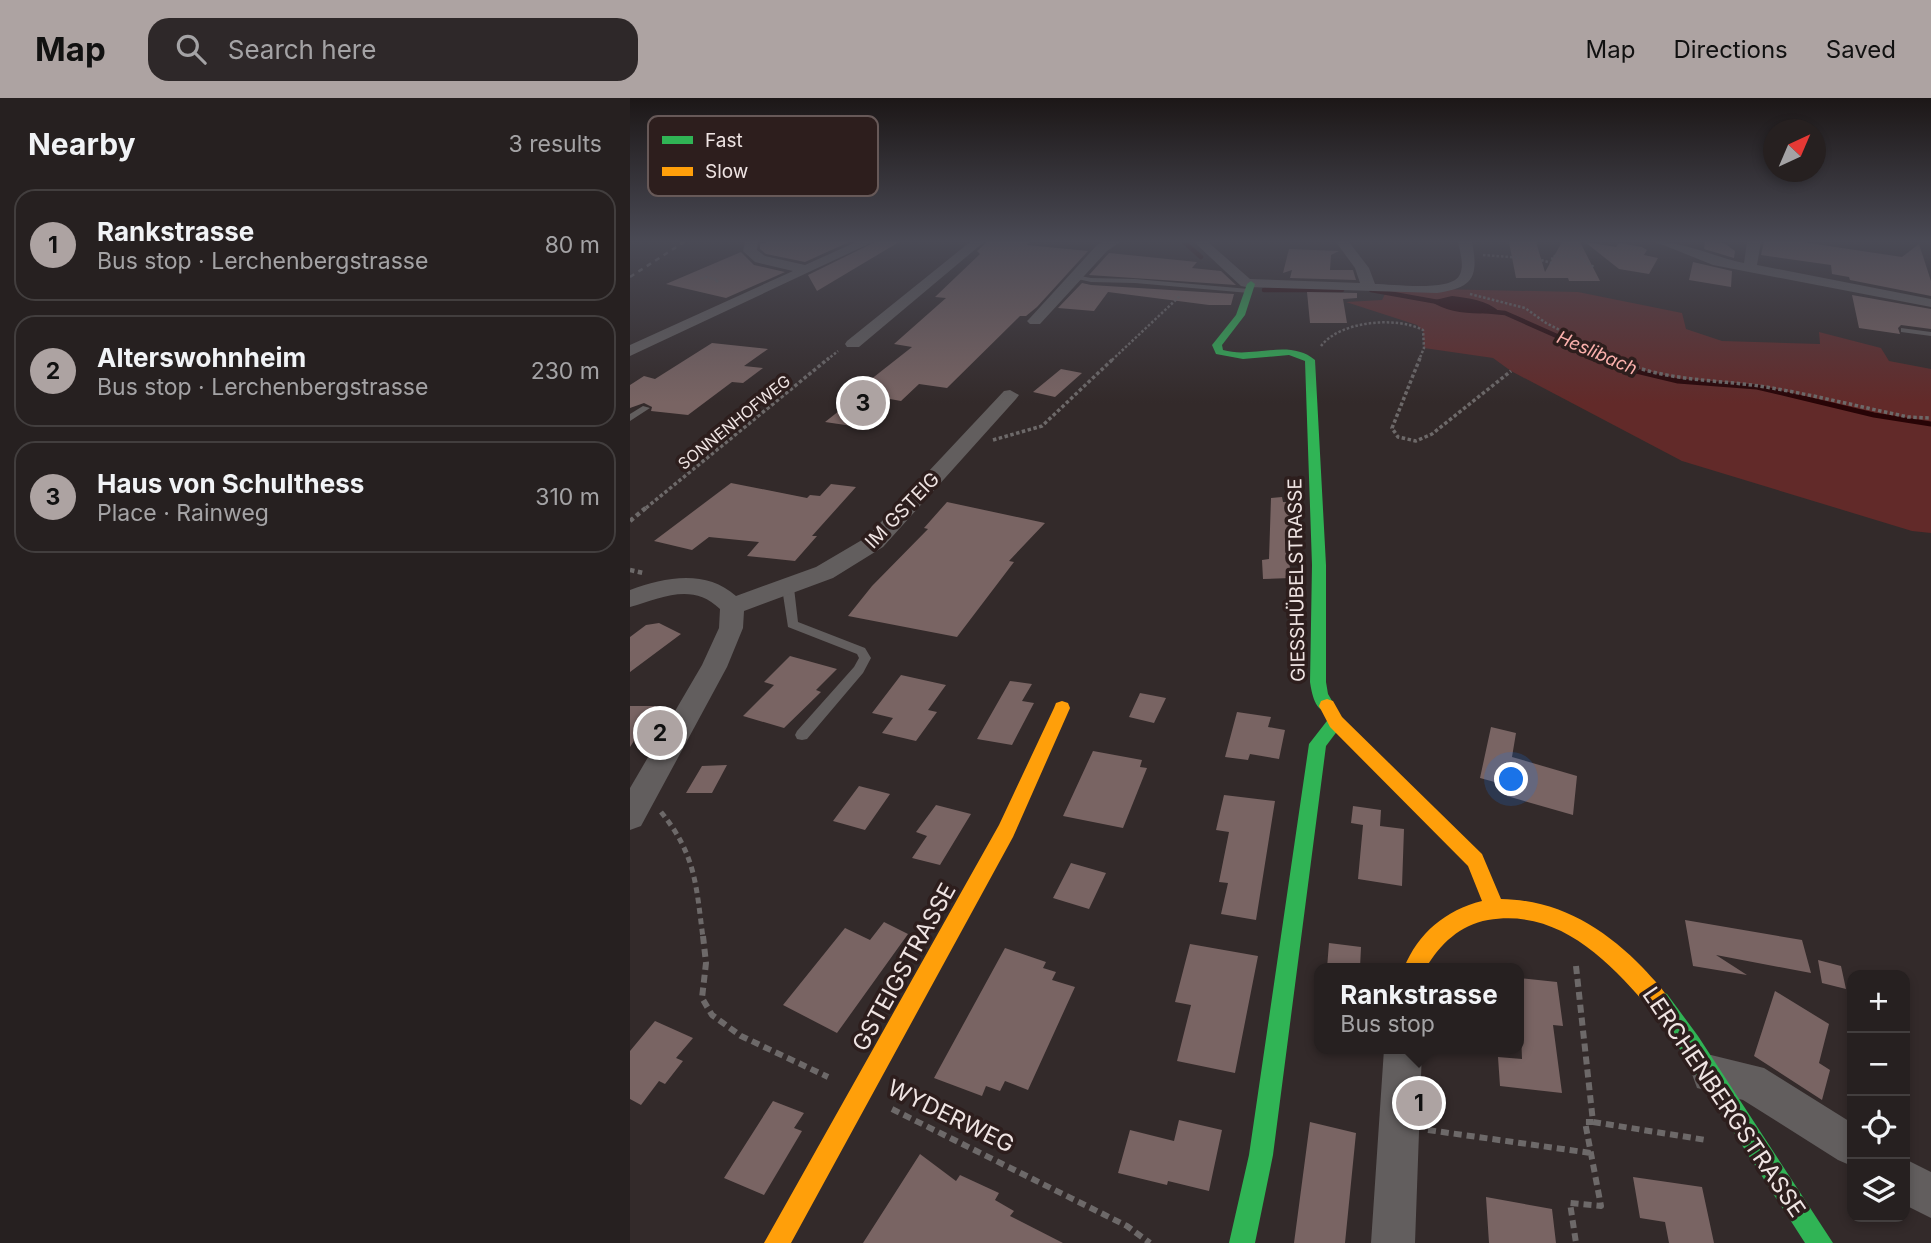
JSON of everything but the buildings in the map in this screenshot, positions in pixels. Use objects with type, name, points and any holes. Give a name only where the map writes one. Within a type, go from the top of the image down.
[{"type":"street","points":[[630,351],[751,295]]},
{"type":"street","points":[[853,344],[913,295]]},
{"type":"street","points":[[1035,321],[1059,295]]},
{"type":"street","points":[[1247,295],[1240,315],[1217,345],[1219,352],[1246,360],[1283,351],[1297,352],[1310,360]]},
{"type":"street","points":[[1892,295],[1931,303]]},
{"type":"street","name":"GIESSHÜBELSTRASSE","points":[[1310,360],[1319,565],[1320,695],[1336,722],[1468,852],[1481,869],[1494,907]]},
{"type":"street","name":"IM GSTEIG","points":[[732,606],[830,572],[869,546],[1010,395]]},
{"type":"street","points":[[630,599],[684,585],[706,587],[721,593],[732,606],[731,628],[714,667],[630,816]]},
{"type":"street","name":"GSTEIGSTRASSE","points":[[777,1243],[1006,831],[1062,708]]},
{"type":"street","points":[[1242,1243],[1261,1155],[1318,744],[1336,722]]},
{"type":"street","name":"LERCHENBERGSTRASSE","points":[[1418,963],[1428,944],[1455,918],[1494,907],[1527,908],[1571,923],[1620,960],[1647,987],[1710,1073],[1820,1243]]},
{"type":"street","points":[[1393,1243],[1403,1054]]},
{"type":"street","points":[[1710,1073],[1750,1082],[1847,1143]]},
{"type":"street","points":[[1910,1183],[1931,1197]]},
{"type":"lane","points":[[1904,330],[1931,334]]},
{"type":"lane","points":[[630,418],[646,408]]},
{"type":"lane","points":[[788,588],[792,624],[861,651],[865,658],[859,670],[802,735]]},
{"type":"path","points":[[959,451],[1042,426],[1181,295]]},
{"type":"path","points":[[1480,295],[1525,308],[1546,323],[1630,366],[1679,378],[1736,382],[1908,417],[1931,418]]},
{"type":"path","points":[[1310,360],[1336,331],[1405,323],[1417,325],[1423,331],[1424,348],[1392,428],[1398,438],[1416,441],[1433,434],[1511,371]]},
{"type":"path","name":"SONNENHOFWEG","points":[[630,521],[847,344],[853,344]]},
{"type":"path","name":"WYDERWEG","points":[[681,836],[695,876],[706,963],[702,998],[712,1015],[741,1036],[1127,1226],[1150,1243]]},
{"type":"path","points":[[1571,923],[1593,1122]]},
{"type":"path","points":[[1576,1243],[1570,1203],[1601,1206],[1585,1122],[1758,1147]]},
{"type":"path","points":[[1399,1127],[1591,1153]]},
{"type":"shaded area","points":[[1384,295],[1595,295],[1682,313],[1686,329],[1722,341],[1820,344],[1819,332],[1881,348],[1889,361],[1931,369],[1931,533],[1912,531],[1682,461],[1511,371],[1493,358],[1424,348],[1423,331],[1417,325],[1346,302],[1382,300]]},
{"type":"shaded area","points":[[1452,296],[1483,302],[1500,312],[1464,312],[1446,309],[1431,301]]},
{"type":"waterway","name":"Heslibach","points":[[1401,295],[1438,302]]},
{"type":"waterway","name":"Heslibach","points":[[1484,311],[1505,313],[1611,360]]},
{"type":"waterway","name":"Heslibach","points":[[1607,358],[1632,370],[1678,381],[1757,387],[1874,415],[1931,424]]},
{"type":"traffic: fast","points":[[1247,295],[1240,315],[1217,345],[1219,352],[1231,356],[1289,352],[1310,360],[1319,565],[1318,682],[1320,695],[1327,706]]},
{"type":"traffic: fast","points":[[1242,1243],[1261,1155],[1318,744],[1336,722]]},
{"type":"traffic: fast","points":[[1659,1002],[1690,1044],[1820,1243]]},
{"type":"traffic: slow","points":[[1327,706],[1336,722],[1475,860],[1485,879],[1494,907]]},
{"type":"traffic: slow","points":[[777,1243],[1006,831],[1062,708]]},
{"type":"traffic: slow","points":[[1418,963],[1426,947],[1441,931],[1459,919],[1500,908],[1521,909],[1544,913],[1579,928],[1627,967],[1659,1002]]},
{"type":"place","name":"Haus von Schulthess","points":[[863,403]]},
{"type":"place","name":"Alterswohnheim","points":[[660,733]]},
{"type":"place","name":"Rankstrasse","points":[[1419,1103]]}]
